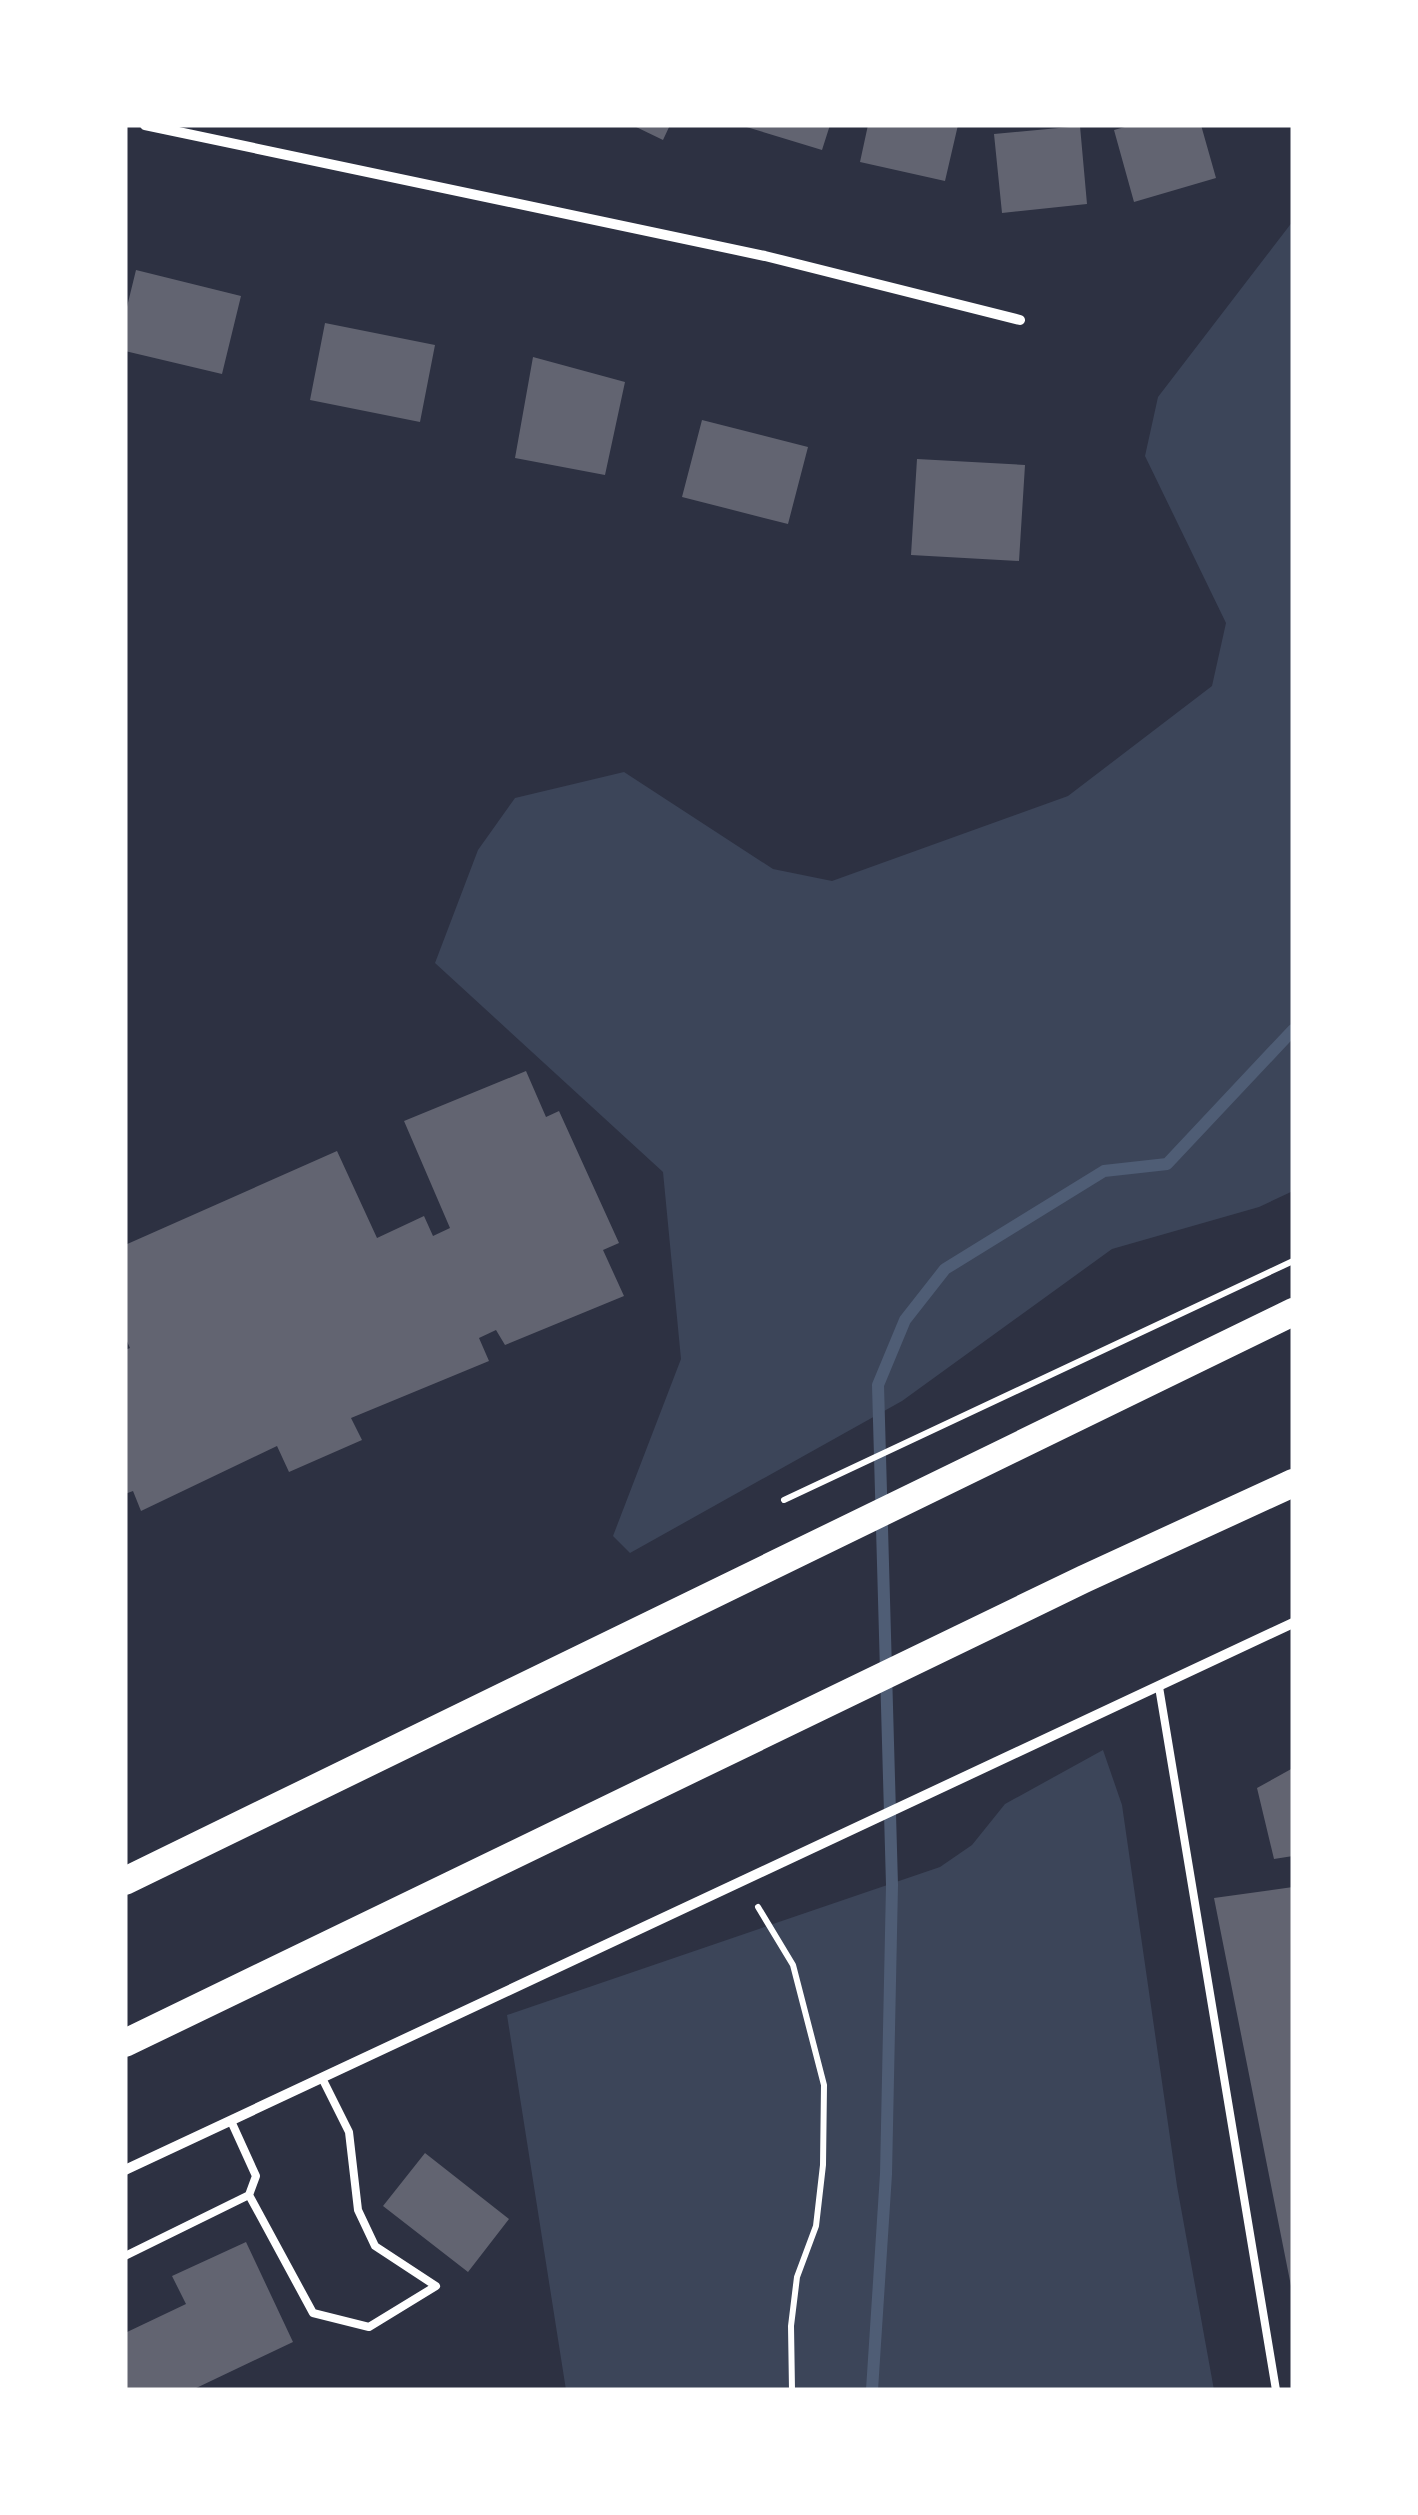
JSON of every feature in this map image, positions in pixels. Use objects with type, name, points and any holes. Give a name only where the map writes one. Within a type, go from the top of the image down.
[{"type":"highway","points":[[125,1881],[1293,1312]]},
{"type":"highway","points":[[125,2044],[1020,1610],[1293,1483]]},
{"type":"street","points":[[146,125],[765,256],[1020,320]]},
{"type":"street","points":[[125,2170],[1293,1622]]},
{"type":"lane","points":[[1159,1687],[1276,2390]]},
{"type":"lane","points":[[249,2194],[313,2314],[369,2327],[436,2286],[375,2246],[358,2210],[349,2132],[322,2078]]},
{"type":"lane","points":[[125,2256],[249,2194],[256,2176],[231,2121]]},
{"type":"path","points":[[784,1500],[1293,1261]]},
{"type":"path","points":[[758,1907],[793,1965],[824,2084],[816,2226],[797,2277],[791,2326],[792,2390]]},
{"type":"shaded area","points":[[1293,221],[1293,1191],[1259,1207],[1112,1249],[902,1401],[630,1553],[613,1536],[681,1359],[663,1172],[435,963],[478,850],[515,798],[624,772],[773,869],[832,881],[1068,796],[1212,686],[1226,623],[1145,456],[1158,397]]},
{"type":"shaded area","points":[[1103,1750],[1122,1805],[1177,2186],[1214,2390],[566,2390],[507,2015],[940,1867],[972,1845],[1005,1804]]},
{"type":"building","points":[[632,125],[670,125],[663,140]]},
{"type":"building","points":[[740,125],[830,125],[822,150]]},
{"type":"building","points":[[868,125],[958,125],[945,181],[860,162]]},
{"type":"building","points":[[1132,125],[1201,125],[1216,178],[1134,202],[1114,130]]},
{"type":"building","points":[[1080,126],[1087,204],[1002,213],[994,134]]},
{"type":"building","points":[[136,270],[241,296],[222,374],[125,351],[125,315]]},
{"type":"building","points":[[325,323],[435,345],[420,422],[310,400]]},
{"type":"building","points":[[533,357],[625,382],[605,475],[515,458]]},
{"type":"building","points":[[702,420],[808,447],[788,524],[682,497]]},
{"type":"building","points":[[917,459],[1025,465],[1019,561],[911,555]]},
{"type":"building","points":[[526,1071],[546,1117],[559,1111],[619,1243],[603,1250],[624,1296],[505,1345],[496,1330],[479,1338],[489,1361],[351,1418],[362,1440],[289,1472],[277,1446],[141,1511],[133,1491],[125,1494],[125,1350],[130,1348],[125,1337],[125,1245],[337,1151],[377,1238],[424,1216],[433,1236],[450,1228],[404,1121]]},
{"type":"building","points":[[1293,1768],[1293,1856],[1274,1859],[1257,1788]]},
{"type":"building","points":[[1293,1887],[1293,2286],[1291,2286],[1214,1898]]},
{"type":"building","points":[[425,2153],[509,2219],[468,2272],[383,2206]]},
{"type":"building","points":[[246,2242],[293,2342],[192,2390],[125,2390],[125,2333],[186,2304],[172,2276]]},
{"type":"waterway","points":[[872,2390],[886,2174],[892,1885],[878,1385],[905,1320],[945,1269],[1104,1171],[1167,1164],[1293,1030]]}]
